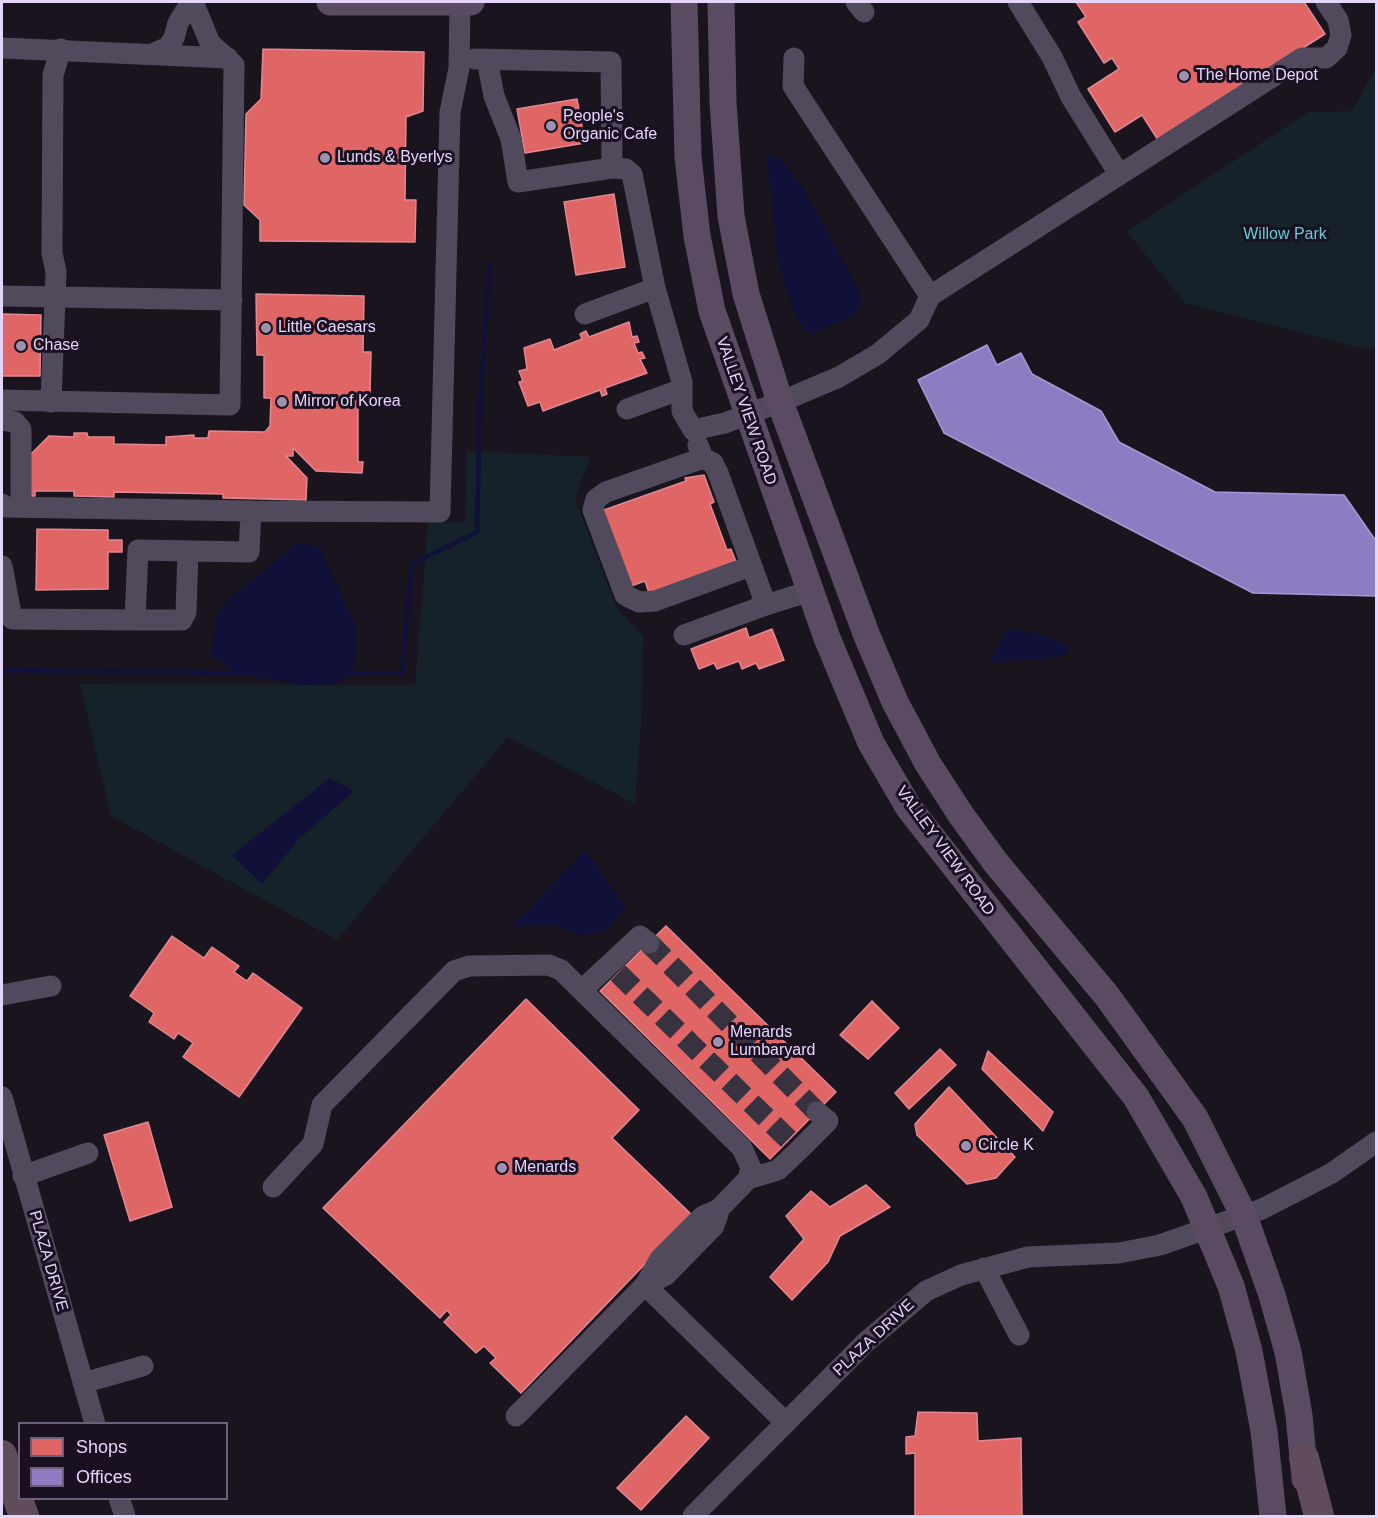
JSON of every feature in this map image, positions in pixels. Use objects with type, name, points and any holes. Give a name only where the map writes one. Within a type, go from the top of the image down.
[{"type":"highway","points":[[2,1455],[18,1499]]},
{"type":"highway","points":[[1304,1458],[1319,1516]]},
{"type":"highway","points":[[18,1500],[24,1516]]},
{"type":"main road","points":[[330,2],[466,2]]},
{"type":"main road","name":"VALLEY VIEW ROAD","points":[[684,2],[688,157],[698,236],[712,311],[810,591],[871,743],[909,808],[1136,1097],[1209,1228],[1231,1286],[1249,1351],[1264,1431],[1273,1516]]},
{"type":"main road","name":"VALLEY VIEW ROAD","points":[[721,2],[723,102],[731,216],[746,294],[780,402],[867,636],[895,702],[928,764],[996,864],[1107,996],[1195,1118],[1244,1216],[1272,1295],[1288,1352],[1304,1458],[1308,1516]]},
{"type":"street","points":[[152,54],[168,46],[174,38],[178,23],[192,2]]},
{"type":"street","points":[[2,400],[230,405],[234,65],[210,43],[192,2]]},
{"type":"street","points":[[2,420],[15,422],[21,429],[11,506],[440,512],[450,112],[466,2]]},
{"type":"street","points":[[1018,2],[1052,57],[1071,97],[1119,174]]},
{"type":"street","points":[[693,430],[725,423],[746,413],[780,402],[838,377],[878,354],[919,320],[930,296],[1302,58],[1326,58],[1337,48],[1341,35],[1338,20],[1326,2]]},
{"type":"street","points":[[2,48],[228,58]]},
{"type":"street","points":[[51,402],[54,297],[53,75],[61,49]]},
{"type":"street","points":[[794,58],[793,86],[930,296]]},
{"type":"street","points":[[459,59],[489,67],[611,62],[612,168]]},
{"type":"street","points":[[489,67],[517,133],[525,181],[612,168],[626,169],[634,179],[655,288],[682,382],[682,411],[693,430],[703,458],[713,463],[718,473],[766,605]]},
{"type":"street","points":[[585,314],[655,288]]},
{"type":"street","points":[[2,296],[232,300]]},
{"type":"street","points":[[627,409],[682,389]]},
{"type":"street","points":[[703,458],[606,492],[596,499],[593,510],[625,595],[639,602],[655,601],[751,566]]},
{"type":"street","points":[[135,620],[138,550],[249,552],[251,511]]},
{"type":"street","points":[[2,566],[12,619],[182,620],[186,612],[188,551]]},
{"type":"street","points":[[684,635],[810,591]]},
{"type":"street","points":[[582,990],[614,969],[640,936],[649,943]]},
{"type":"street","points":[[273,1187],[313,1144],[322,1105],[454,971],[470,966],[549,965],[561,970],[741,1148],[750,1161],[748,1179]]},
{"type":"street","points":[[2,995],[51,986]]},
{"type":"street","name":"PLAZA DRIVE","points":[[2,1097],[94,1422]]},
{"type":"street","points":[[516,1416],[645,1285],[666,1275],[687,1254],[714,1226],[719,1209],[748,1179],[778,1170],[794,1145],[828,1121],[817,1112]]},
{"type":"street","name":"PLAZA DRIVE","points":[[693,1516],[901,1310],[926,1291],[961,1275],[1028,1257],[1119,1253],[1160,1245],[1244,1216],[1332,1173],[1377,1142]]},
{"type":"street","points":[[23,1176],[88,1153]]},
{"type":"street","points":[[984,1268],[1019,1335]]},
{"type":"street","points":[[645,1285],[786,1423]]},
{"type":"street","points":[[83,1383],[143,1366]]},
{"type":"street","points":[[120,1500],[126,1516]]},
{"type":"green space","name":"Willow Park","points":[[1376,68],[1376,348],[1364,349],[1185,303],[1127,232],[1308,112],[1352,111]]},
{"type":"green space","points":[[467,451],[591,457],[576,494],[577,504],[617,608],[643,636],[641,726],[635,804],[508,737],[337,940],[111,816],[80,684],[415,685],[428,523],[465,522]]},
{"type":"shaded area","points":[[767,154],[780,157],[805,191],[859,290],[862,306],[856,314],[815,333],[806,332],[793,310],[778,260]]},
{"type":"shaded area","points":[[296,544],[315,545],[320,548],[356,626],[354,662],[351,672],[335,684],[301,685],[239,673],[211,656],[218,612],[230,598]]},
{"type":"shaded area","points":[[1007,628],[1042,635],[1067,646],[1068,654],[1054,658],[990,662]]},
{"type":"shaded area","points":[[330,778],[354,791],[300,838],[262,884],[232,855]]},
{"type":"shaded area","points":[[586,850],[626,908],[608,930],[580,936],[557,926],[513,925]]},
{"type":"building: Shops","name":"The Home Depot","points":[[1076,2],[1304,2],[1325,34],[1158,140],[1142,115],[1115,132],[1088,89],[1119,69],[1112,58],[1104,63],[1078,22],[1086,17]]},
{"type":"building: Shops","name":"Lunds & Byerlys","points":[[263,49],[424,52],[423,111],[406,117],[405,200],[416,200],[415,242],[260,241],[260,220],[244,205],[246,114],[261,99]]},
{"type":"building: Shops","name":"People's Organic Cafe","points":[[577,99],[585,143],[525,153],[517,109]]},
{"type":"building: Shops","points":[[614,194],[625,267],[576,275],[564,202]]},
{"type":"building: Shops","points":[[256,294],[364,296],[363,352],[371,352],[370,395],[358,395],[358,462],[363,462],[362,473],[316,471],[293,448],[293,456],[286,456],[307,478],[306,500],[223,498],[223,494],[114,492],[114,497],[74,496],[74,491],[35,491],[35,496],[25,496],[25,460],[49,436],[74,437],[74,433],[87,433],[88,437],[114,437],[114,444],[166,445],[166,437],[194,435],[194,438],[208,438],[209,431],[265,432],[270,426],[271,398],[264,398],[264,355],[257,355]]},
{"type":"building: Shops","name":"Chase","points":[[2,314],[41,315],[40,376],[2,376]]},
{"type":"building: Shops","points":[[629,322],[632,337],[637,336],[639,342],[634,343],[638,353],[642,352],[645,358],[640,359],[647,373],[605,388],[607,394],[602,396],[600,390],[543,411],[540,402],[528,406],[519,382],[523,381],[519,371],[527,369],[524,348],[550,339],[554,350],[582,339],[580,334],[586,331],[589,337]]},
{"type":"building: Shops","points":[[704,475],[714,502],[710,504],[727,550],[731,549],[736,562],[649,593],[645,581],[631,586],[604,510],[686,481],[685,478]]},
{"type":"building: Shops","points":[[37,529],[108,530],[108,540],[122,540],[122,552],[108,552],[108,589],[36,590]]},
{"type":"building: Shops","points":[[746,628],[749,638],[772,629],[784,660],[759,669],[756,663],[742,669],[739,661],[717,669],[714,663],[699,669],[691,649]]},
{"type":"building: Shops","name":"Menards Lumbaryard","points":[[666,926],[836,1092],[770,1159],[600,991]]},
{"type":"building: Shops","points":[[172,936],[204,958],[212,947],[239,966],[234,972],[247,981],[253,973],[302,1008],[239,1097],[183,1057],[193,1043],[178,1033],[174,1039],[149,1022],[154,1013],[130,996]]},
{"type":"building: Shops","name":"Menards","points":[[526,999],[639,1110],[612,1138],[692,1215],[521,1393],[490,1363],[496,1358],[484,1346],[476,1353],[444,1322],[451,1315],[447,1310],[440,1318],[323,1208]]},
{"type":"building: Shops","points":[[872,1001],[899,1028],[868,1059],[840,1035]]},
{"type":"building: Shops","points":[[940,1049],[956,1065],[909,1109],[895,1093]]},
{"type":"building: Shops","name":"Circle K","points":[[988,1051],[1053,1112],[1043,1131],[982,1069]]},
{"type":"building: Shops","name":"Circle K","points":[[949,1087],[1015,1157],[996,1178],[967,1184],[917,1135],[915,1124]]},
{"type":"building: Shops","points":[[148,1122],[172,1207],[130,1221],[104,1135]]},
{"type":"building: Shops","points":[[866,1185],[890,1207],[840,1236],[828,1262],[792,1300],[770,1277],[804,1239],[786,1216],[811,1191],[830,1207]]},
{"type":"building: Shops","points":[[918,1412],[977,1413],[978,1441],[1021,1438],[1022,1516],[915,1516],[915,1453],[906,1454],[906,1437],[915,1436]]},
{"type":"building: Shops","points":[[686,1416],[709,1438],[641,1510],[617,1488]]},
{"type":"building: Offices","points":[[987,345],[997,365],[1021,353],[1032,374],[1101,411],[1119,442],[1215,492],[1344,495],[1376,541],[1376,596],[1253,593],[944,433],[918,380]]},
{"type":"waterway","points":[[346,673],[402,673],[412,564],[477,532],[480,403],[490,264]]},
{"type":"waterway","points":[[2,670],[244,673]]},
{"type":"tunnel","points":[[649,943],[817,1112]]},
{"type":"tunnel","points":[[618,973],[789,1140]]},
{"type":"place","name":"The Home Depot","points":[[1184,76]]},
{"type":"place","name":"People's Organic Cafe","points":[[551,126]]},
{"type":"place","name":"Lunds & Byerlys","points":[[325,158]]},
{"type":"place","name":"Little Caesars","points":[[266,328]]},
{"type":"place","name":"Chase","points":[[21,346]]},
{"type":"place","name":"Mirror of Korea","points":[[282,402]]},
{"type":"place","name":"Menards Lumbaryard","points":[[718,1042]]},
{"type":"place","name":"Circle K","points":[[966,1146]]},
{"type":"place","name":"Menards","points":[[502,1168]]}]
